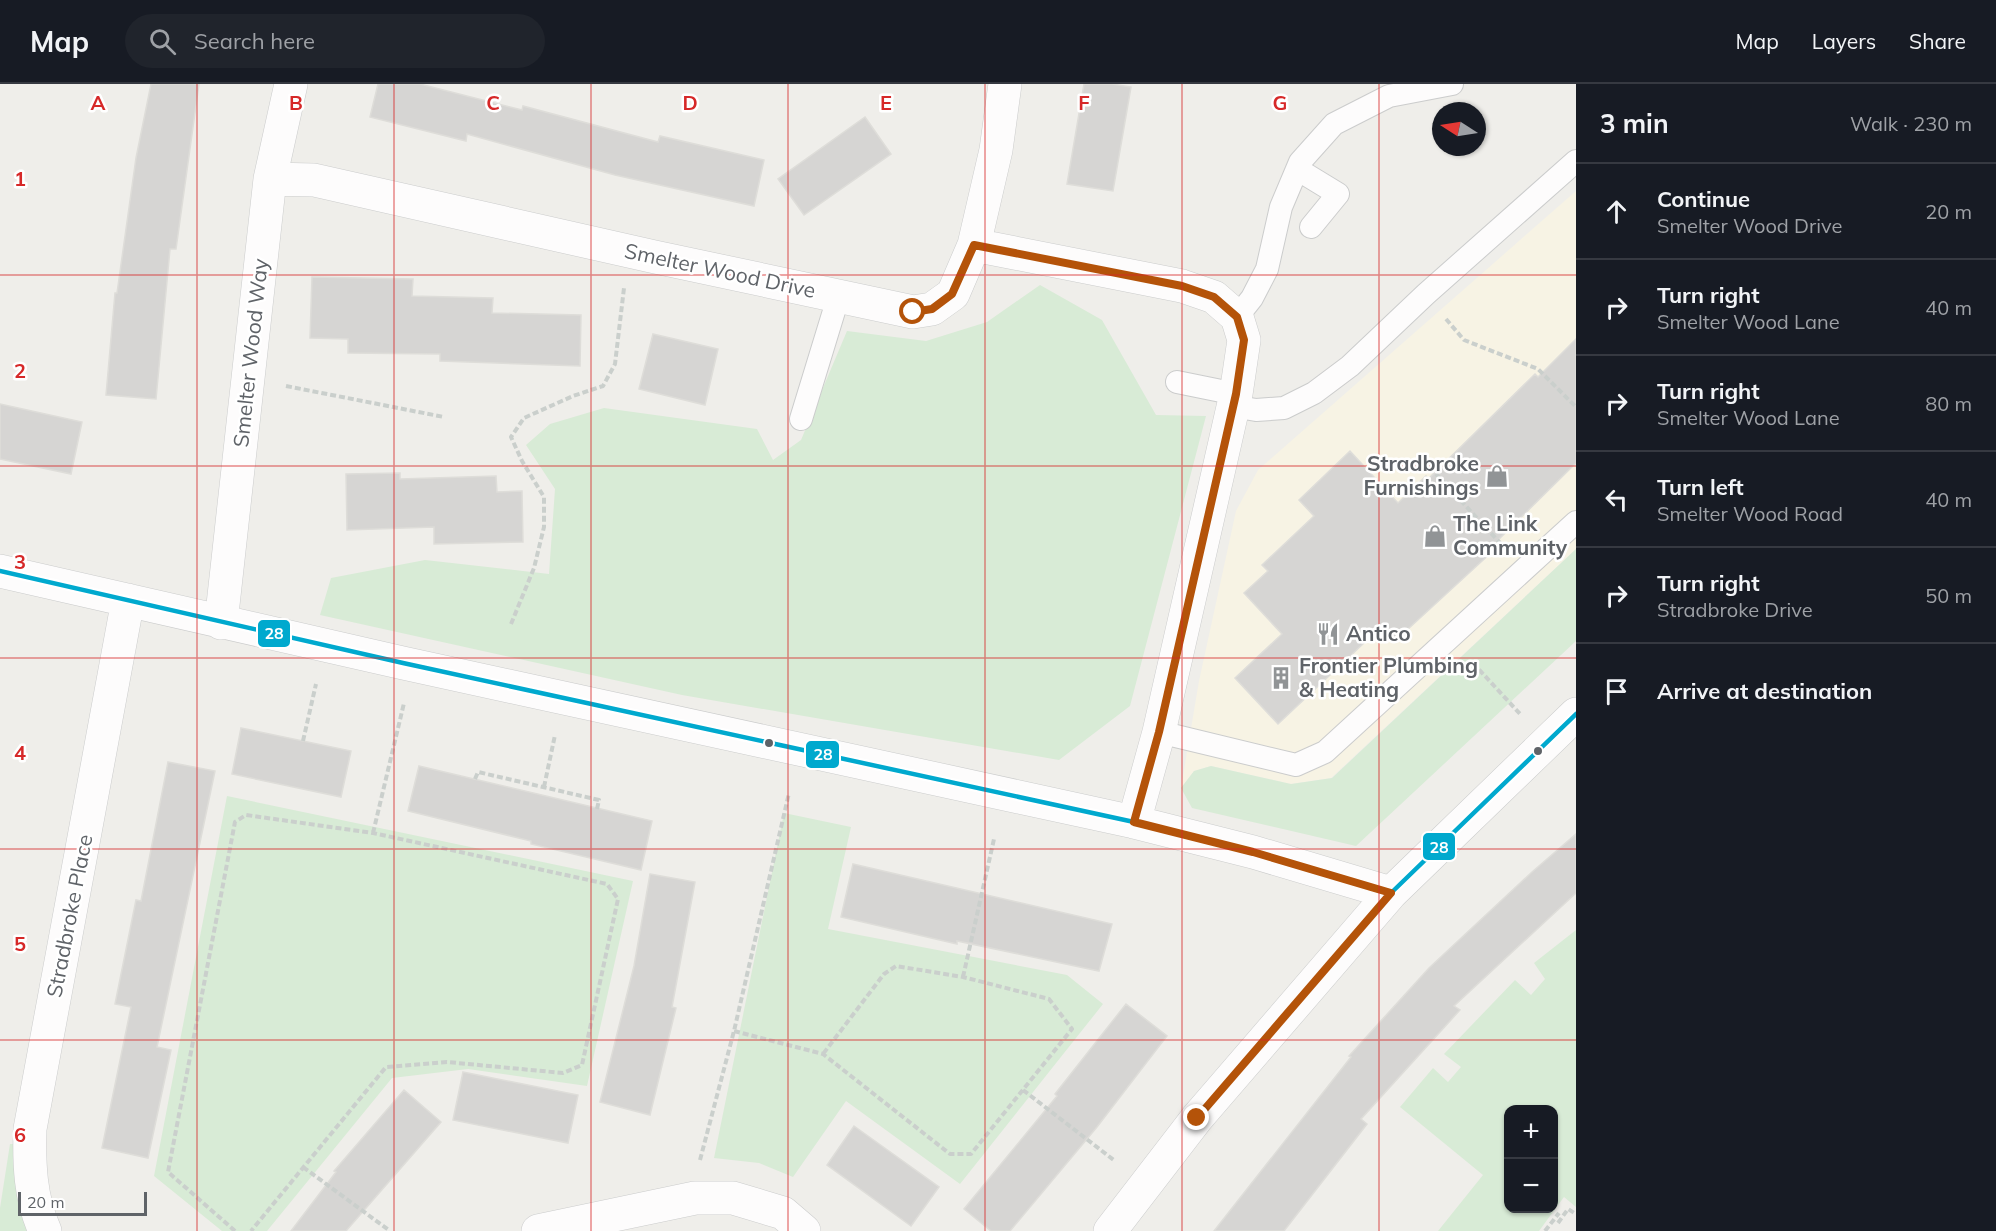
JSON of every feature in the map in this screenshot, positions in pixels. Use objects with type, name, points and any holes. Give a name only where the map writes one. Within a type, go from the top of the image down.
[{"type":"street","name":"Smelter Wood Way","points":[[221,623],[270,178],[291,84]]},
{"type":"street","name":"Smelter Wood Drive","points":[[270,178],[314,180],[913,312],[932,309],[952,294],[974,245],[996,150],[1005,84]]},
{"type":"street","points":[[974,245],[1182,286],[1214,297],[1237,317],[1244,340],[1235,400],[1159,732],[1134,822]]},
{"type":"street","points":[[0,571],[221,623],[786,748],[1134,822],[1253,852],[1391,893]]},
{"type":"street","name":"Stradbroke Place","points":[[45,1231],[38,1217],[29,1170],[30,1129],[128,600]]},
{"type":"street","points":[[1110,1231],[1197,1118],[1391,893],[1576,714]]},
{"type":"street","points":[[538,1231],[695,1198],[732,1198],[783,1213],[804,1231]]},
{"type":"lane","points":[[1237,317],[1252,298],[1267,268],[1281,207],[1300,162],[1334,123],[1389,96],[1452,84]]},
{"type":"lane","points":[[1177,382],[1235,400],[1256,410],[1284,408],[1314,393],[1350,366],[1426,294],[1576,161]]},
{"type":"lane","points":[[1297,169],[1338,194],[1311,227]]},
{"type":"lane","points":[[801,419],[838,297]]},
{"type":"lane","points":[[1159,732],[1296,765],[1325,752],[1576,522]]},
{"type":"path","points":[[511,624],[534,568],[544,527],[544,497],[522,461],[511,437],[524,418],[573,396],[603,386],[615,364],[624,286]]},
{"type":"path","points":[[1426,294],[1464,340],[1538,369],[1576,407]]},
{"type":"path","points":[[284,386],[444,417]]},
{"type":"path","points":[[1436,474],[1504,548]]},
{"type":"path","points":[[1468,657],[1521,715]]},
{"type":"path","points":[[303,741],[313,696]]},
{"type":"path","points":[[373,833],[405,697]]},
{"type":"path","points":[[544,787],[553,746]]},
{"type":"path","points":[[475,779],[478,772],[599,800],[597,809]]},
{"type":"path","points":[[699,1165],[734,1031],[789,793]]},
{"type":"path","points":[[235,1231],[168,1172],[235,822],[246,815],[373,833],[607,884],[618,899],[582,1065],[563,1073],[447,1062],[386,1067],[251,1231]]},
{"type":"path","points":[[963,977],[994,839]]},
{"type":"path","points":[[734,1031],[823,1054],[950,1154],[972,1154],[1072,1029],[1049,999],[963,977],[896,966],[884,974],[823,1054]]},
{"type":"path","points":[[1023,1090],[1123,1167]]},
{"type":"path","points":[[303,1167],[390,1231]]},
{"type":"path","points":[[1558,1223],[1568,1209],[1576,1214]]},
{"type":"path","points":[[1545,1231],[1559,1213]]},
{"type":"shaded area","points":[[1576,191],[1576,549],[1331,778],[1291,784],[1211,766],[1194,771],[1181,788],[1199,681],[1236,511],[1258,470]]},
{"type":"green space","points":[[1040,285],[1102,320],[1156,415],[1206,416],[1130,706],[1059,760],[682,695],[320,615],[331,578],[425,560],[549,574],[555,489],[526,445],[550,424],[604,408],[757,429],[773,460],[801,440],[847,331],[926,341],[987,322]]},
{"type":"green space","points":[[1576,549],[1576,641],[1356,846],[1192,808],[1181,788],[1194,771],[1211,766],[1291,784],[1332,778]]},
{"type":"green space","points":[[227,796],[633,881],[587,1086],[468,1069],[392,1078],[267,1231],[222,1231],[154,1176]]},
{"type":"green space","points":[[784,813],[851,827],[828,929],[1067,975],[1103,1004],[960,1184],[846,1101],[793,1177],[759,1163],[714,1158]]},
{"type":"green space","points":[[1576,930],[1576,1207],[1564,1197],[1558,1205],[1558,1105],[1504,1105],[1504,1213],[1552,1213],[1539,1231],[1438,1231],[1483,1175],[1400,1107],[1433,1068],[1448,1082],[1461,1067],[1444,1054],[1515,980],[1531,995],[1545,979],[1534,963]]},
{"type":"green space","points":[[10,1144],[18,1144],[34,1231],[0,1231],[0,1208]]},
{"type":"building","points":[[151,84],[199,84],[176,249],[170,249],[156,399],[106,395],[115,293],[117,293],[136,158]]},
{"type":"building","points":[[378,84],[420,84],[522,110],[523,106],[658,142],[660,136],[764,160],[754,206],[615,175],[467,134],[466,141],[370,117]]},
{"type":"building","points":[[1084,84],[1131,87],[1113,191],[1067,184]]},
{"type":"building","points":[[865,117],[891,154],[804,215],[778,179]]},
{"type":"building","points":[[312,277],[413,279],[412,296],[493,298],[492,313],[581,315],[580,366],[440,361],[440,354],[348,353],[348,339],[310,338]]},
{"type":"building","points":[[653,334],[718,349],[705,405],[639,389]]},
{"type":"building","points":[[1576,339],[1576,463],[1491,547],[1494,550],[1395,641],[1382,626],[1278,724],[1235,678],[1282,634],[1244,593],[1268,571],[1262,565],[1314,516],[1299,500],[1350,451],[1398,503],[1426,476],[1428,479],[1535,374],[1538,377]]},
{"type":"building","points":[[0,404],[82,422],[71,474],[0,459]]},
{"type":"building","points":[[400,473],[400,479],[496,476],[497,492],[522,491],[523,542],[434,544],[434,527],[347,530],[346,474]]},
{"type":"building","points":[[241,728],[351,751],[341,797],[232,774]]},
{"type":"building","points":[[168,762],[215,771],[157,1047],[171,1050],[148,1158],[102,1148],[131,1007],[115,1004],[136,900],[141,901]]},
{"type":"building","points":[[419,766],[652,821],[641,870],[408,811]]},
{"type":"building","points":[[1576,834],[1576,893],[1454,1006],[1460,1010],[1361,1119],[1367,1124],[1284,1231],[1214,1231],[1351,1057],[1349,1056],[1429,968]]},
{"type":"building","points":[[853,864],[1112,924],[1099,971],[957,941],[957,944],[841,917]]},
{"type":"building","points":[[650,874],[695,882],[672,1007],[676,1008],[650,1115],[600,1102],[634,966]]},
{"type":"building","points":[[1126,1004],[1167,1036],[1097,1127],[1010,1231],[991,1231],[964,1209],[1057,1096],[1055,1094]]},
{"type":"building","points":[[463,1072],[578,1095],[568,1143],[453,1120]]},
{"type":"building","points":[[404,1090],[441,1122],[346,1231],[291,1231],[336,1172],[334,1171]]},
{"type":"building","points":[[854,1126],[939,1187],[911,1226],[827,1165]]},
{"type":"transit line","name":"28","points":[[0,571],[403,663],[1134,822],[1253,852],[1391,893],[1576,714]]},
{"type":"place","name":"Stradbroke Furnishings","points":[[1497,476]]},
{"type":"place","name":"The Link Community","points":[[1435,536]]},
{"type":"place","name":"Antico","points":[[1328,634]]},
{"type":"place","name":"Frontier Plumbing & Heating","points":[[1281,678]]},
{"type":"route","points":[[913,312],[932,309],[952,294],[974,245],[1182,286],[1214,297],[1237,317],[1244,340],[1236,394],[1159,732],[1134,822],[1253,852],[1391,893],[1197,1118]]}]
